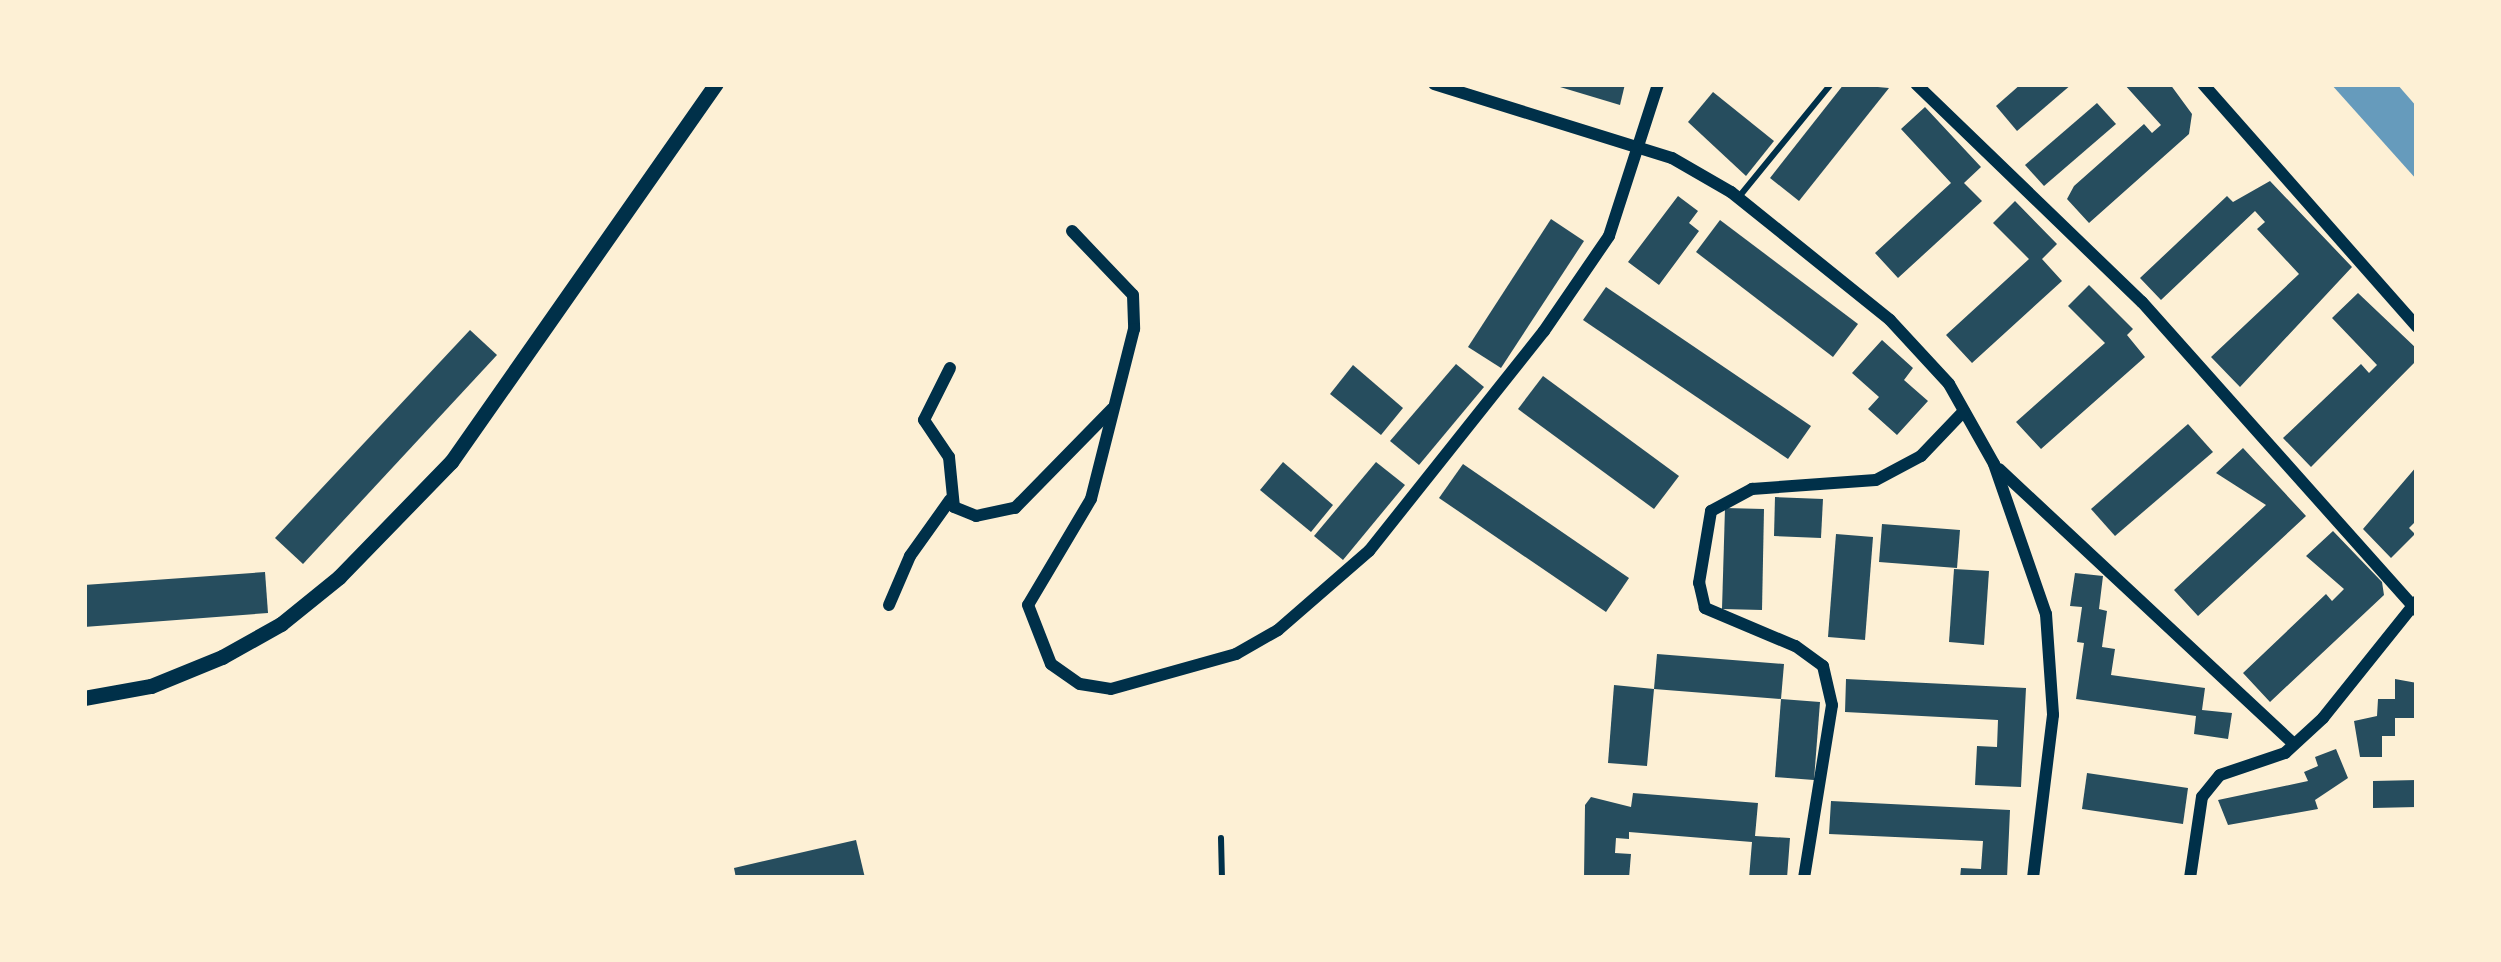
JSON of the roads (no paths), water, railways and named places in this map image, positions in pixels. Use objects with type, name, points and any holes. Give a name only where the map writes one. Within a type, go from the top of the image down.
[{"type":"street","points":[[84,698],[151,686],[222,657],[281,624],[339,577],[451,462],[716,84]]},
{"type":"street","points":[[1434,84],[1672,158],[1738,198],[1890,320],[1964,411],[1994,464],[2045,614],[2054,715],[2033,878]]},
{"type":"street","points":[[1072,231],[1133,295],[1135,328],[1091,499],[1028,605],[1051,664],[1080,684],[1111,689],[1236,654],[1278,630],[1369,551],[1609,236],[1642,150],[1658,84]]},
{"type":"street","points":[[1916,84],[2142,302],[2416,606],[2294,744],[2220,775],[2202,797],[2190,878]]},
{"type":"street","points":[[2203,84],[2417,327]]},
{"type":"street","points":[[889,605],[910,556],[950,500],[949,457],[924,420],[950,368]]},
{"type":"street","points":[[950,500],[976,517],[1015,508],[1118,402]]},
{"type":"street","points":[[1804,878],[1832,705],[1823,667],[1796,646],[1706,608],[1699,583],[1711,511],[1752,489],[1876,480],[1922,457],[1964,411]]},
{"type":"street","points":[[1994,464],[2294,744]]},
{"type":"lane","points":[[1738,198],[1831,84]]},
{"type":"lane","points":[[1221,838],[1222,878]]},
{"type":"water","points":[[2331,84],[2397,84],[2417,107],[2417,180]]}]
